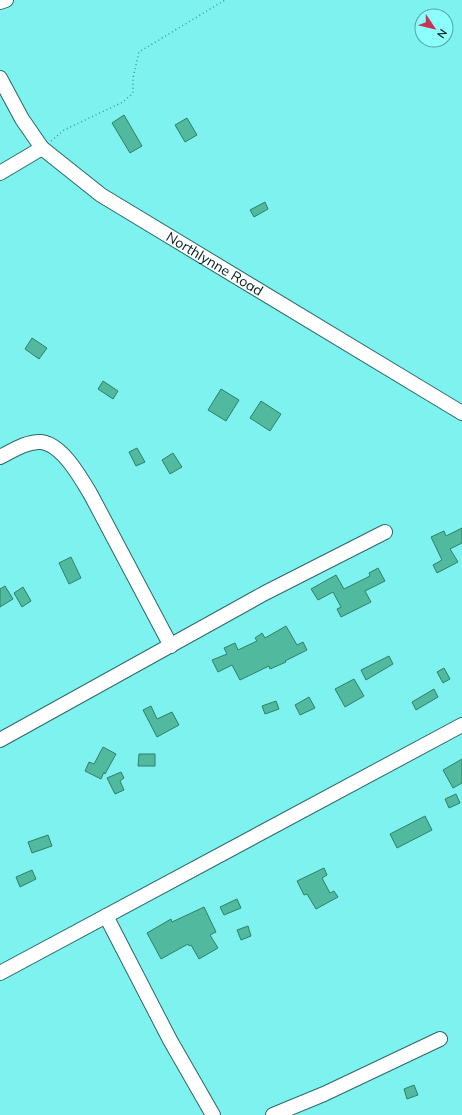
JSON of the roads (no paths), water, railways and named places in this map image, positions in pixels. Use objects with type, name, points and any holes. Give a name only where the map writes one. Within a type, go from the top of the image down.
[{"type":"street","points":[[0,2],[6,0]]},
{"type":"street","name":"Northlynne Road","points":[[0,78],[22,120],[42,148],[101,195],[462,413]]},
{"type":"street","points":[[0,173],[42,148]]},
{"type":"street","points":[[0,457],[36,442],[47,444],[62,454],[77,472],[91,495],[171,646]]},
{"type":"street","points":[[0,740],[265,593],[384,532]]},
{"type":"street","points":[[0,973],[462,725]]},
{"type":"street","points":[[106,916],[170,1040],[213,1115]]},
{"type":"street","points":[[273,1115],[324,1094],[440,1039]]}]
